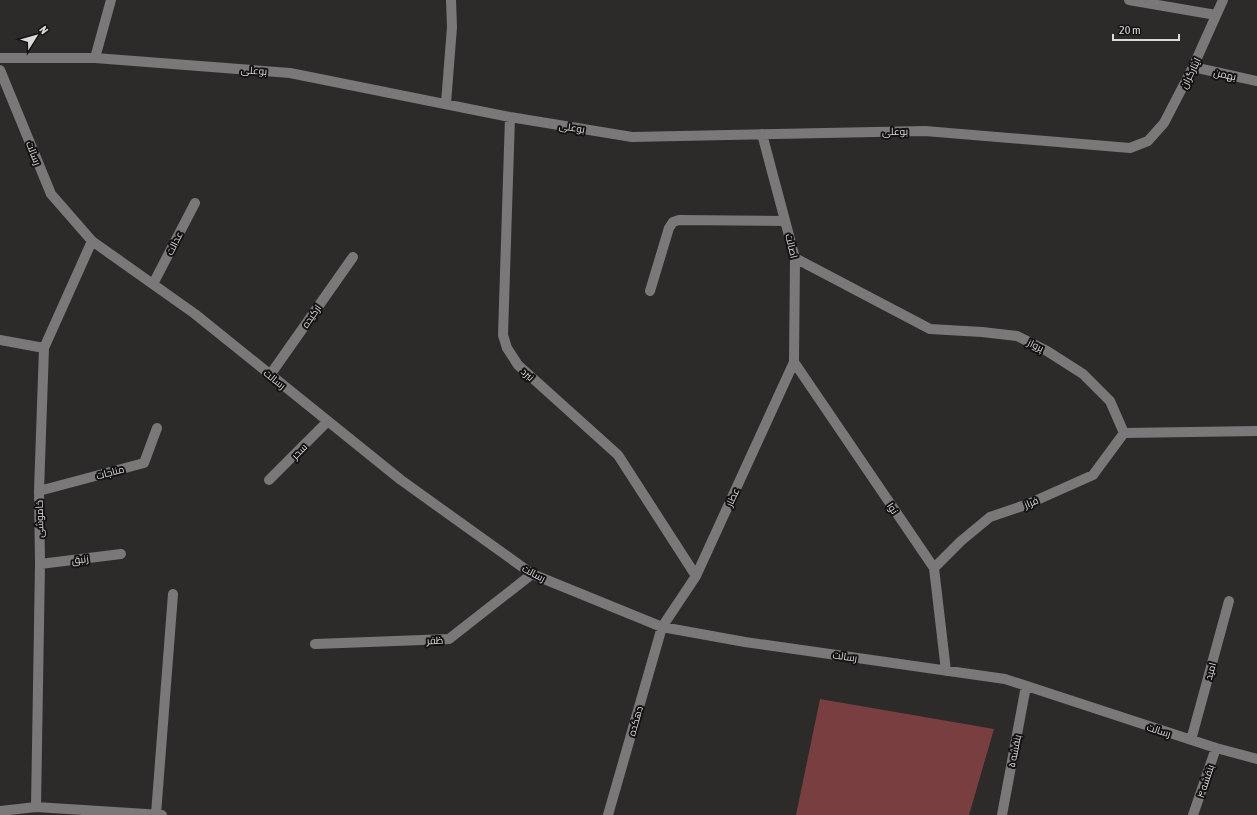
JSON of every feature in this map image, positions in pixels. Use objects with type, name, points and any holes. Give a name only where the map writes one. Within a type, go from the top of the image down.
[{"type":"street","points":[[95,58],[111,0]]},
{"type":"street","points":[[446,103],[452,27],[451,0]]},
{"type":"street","points":[[1129,0],[1216,15]]},
{"type":"street","name":"ایثارگران","points":[[1148,141],[1164,123],[1193,67],[1223,0]]},
{"type":"street","name":"بوعلی","points":[[0,58],[95,58],[290,72],[510,117],[632,137],[924,131],[1130,148],[1148,141]]},
{"type":"street","name":"بهمن","points":[[1193,67],[1257,81]]},
{"type":"street","name":"رسالت","points":[[0,70],[51,194],[92,241],[195,314],[401,480],[532,574],[662,627],[745,642],[1005,679],[1216,748],[1257,759]]},
{"type":"street","name":"نبرد","points":[[510,117],[503,335],[507,348],[518,365],[618,455],[696,576]]},
{"type":"street","name":"اصالت","points":[[762,134],[796,258],[794,362]]},
{"type":"street","name":"عدالت","points":[[153,284],[194,203]]},
{"type":"street","points":[[650,291],[669,228],[673,222],[679,220],[785,221]]},
{"type":"street","name":"خاموشی","points":[[36,807],[40,564],[39,491],[44,348],[92,241]]},
{"type":"street","name":"ارکیده","points":[[270,375],[353,257]]},
{"type":"street","name":"پرواز","points":[[796,258],[930,329],[1017,336],[1047,351],[1083,374],[1110,401],[1124,433]]},
{"type":"street","points":[[0,340],[44,348]]},
{"type":"street","name":"عطار","points":[[662,627],[696,576],[794,362]]},
{"type":"street","name":"نوا","points":[[794,362],[934,568],[946,671]]},
{"type":"street","name":"سحر","points":[[269,480],[328,421]]},
{"type":"street","name":"مناجات","points":[[39,491],[144,463],[156,428]]},
{"type":"street","points":[[1124,433],[1257,431]]},
{"type":"street","name":"فراز","points":[[934,568],[961,541],[990,517],[1028,504],[1093,475],[1124,433]]},
{"type":"street","name":"زنبق","points":[[40,564],[121,554]]},
{"type":"street","name":"ظفر","points":[[315,644],[449,639],[532,574]]},
{"type":"street","points":[[0,810],[36,807],[159,815],[173,594]]},
{"type":"street","name":"امید","points":[[1191,740],[1229,601]]},
{"type":"street","name":"دهکده","points":[[608,815],[662,627]]},
{"type":"street","name":"بنفشه ۵","points":[[1002,815],[1026,686]]},
{"type":"street","name":"بنفشه ۴","points":[[1194,815],[1216,748]]},
{"type":"shaded area","points":[[820,699],[994,729],[969,815],[796,815]]}]
